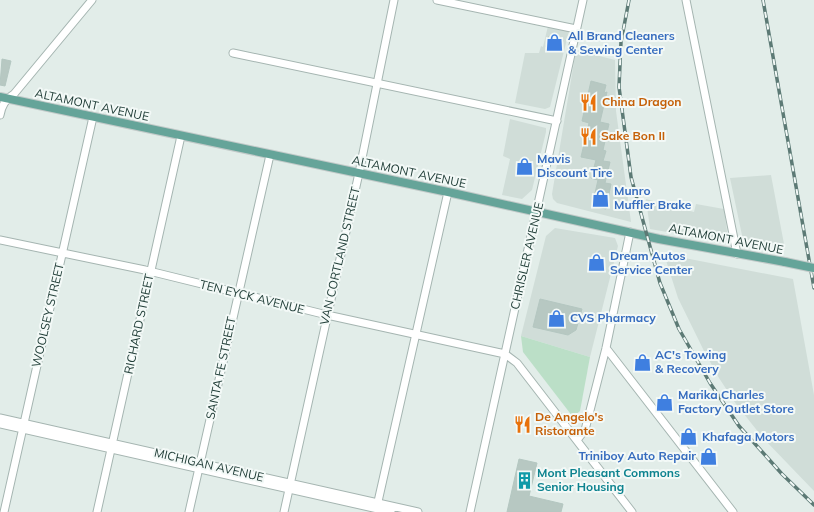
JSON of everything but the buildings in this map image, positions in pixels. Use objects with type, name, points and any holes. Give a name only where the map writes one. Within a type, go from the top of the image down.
[{"type":"main road","name":"ALTAMONT AVENUE","points":[[3,98],[448,192],[538,213],[737,254],[814,268]]},
{"type":"street","points":[[0,115],[3,98],[14,94],[92,0]]},
{"type":"street","name":"VAN CORTLAND STREET","points":[[284,512],[359,173],[394,0]]},
{"type":"street","points":[[437,0],[576,29]]},
{"type":"street","name":"CHRISLER AVENUE","points":[[470,512],[538,213],[583,0]]},
{"type":"street","points":[[686,0],[737,254]]},
{"type":"street","points":[[233,52],[557,121]]},
{"type":"street","name":"WOOLSEY STREET","points":[[4,512],[93,117]]},
{"type":"street","name":"RICHARD STREET","points":[[97,512],[181,136]]},
{"type":"street","name":"SANTA FE STREET","points":[[190,512],[270,155]]},
{"type":"street","points":[[376,508],[448,192]]},
{"type":"street","points":[[577,440],[585,430],[606,348],[630,232]]},
{"type":"street","name":"TEN EYCK AVENUE","points":[[0,240],[150,271],[327,315],[505,354]]},
{"type":"street","points":[[606,348],[734,512]]},
{"type":"street","points":[[505,354],[517,363],[632,512]]},
{"type":"street","name":"MICHIGAN AVENUE","points":[[0,418],[24,426],[290,486],[391,512]]},
{"type":"street","name":"MICHIGAN AVENUE","points":[[0,424],[24,426]]},
{"type":"street","name":"MICHIGAN AVENUE","points":[[376,508],[418,512]]},
{"type":"shaded area","points":[[548,26],[569,31],[550,107],[545,109],[515,103],[525,53],[539,53],[541,46],[543,47]]},
{"type":"shaded area","points":[[576,50],[615,60],[616,111],[631,222],[557,203],[553,199],[552,194]]},
{"type":"shaded area","points":[[510,119],[546,128],[532,190],[522,199],[502,195],[510,159],[503,156]]},
{"type":"shaded area","points":[[771,175],[784,244],[743,240],[730,178]]},
{"type":"shaded area","points":[[646,199],[694,212],[696,204],[724,209],[728,239],[725,242],[650,229]]},
{"type":"shaded area","points":[[555,228],[615,238],[618,246],[590,357],[521,336],[546,236]]},
{"type":"shaded area","points":[[664,254],[793,279],[814,395],[814,491],[763,438],[736,404],[719,378],[678,298]]},
{"type":"green space","points":[[521,336],[590,357],[580,411],[573,417],[523,352]]},
{"type":"railway","points":[[629,0],[621,42],[619,87],[631,177],[660,283],[679,329],[710,383],[739,426],[782,474],[814,505]]},
{"type":"railway","points":[[763,0],[814,288]]},
{"type":"place","name":"All Brand Cleaners & Sewing Center","points":[[555,43]]},
{"type":"place","name":"China Dragon","points":[[589,102]]},
{"type":"place","name":"Sake Bon II","points":[[588,136]]},
{"type":"place","name":"Mavis Discount Tire","points":[[524,166]]},
{"type":"place","name":"Munro Muffler Brake","points":[[601,198]]},
{"type":"place","name":"Dream Autos Service Center","points":[[597,263]]},
{"type":"place","name":"CVS Pharmacy","points":[[557,318]]},
{"type":"place","name":"AC's Towing & Recovery","points":[[642,362]]},
{"type":"place","name":"Marika Charles Factory Outlet Store","points":[[665,402]]},
{"type":"place","name":"De Angelo's Ristorante","points":[[522,424]]},
{"type":"place","name":"Khafaga Motors","points":[[689,437]]},
{"type":"place","name":"Triniboy Auto Repair","points":[[709,456]]},
{"type":"place","name":"Mont Pleasant Commons Senior Housing","points":[[524,480]]}]
